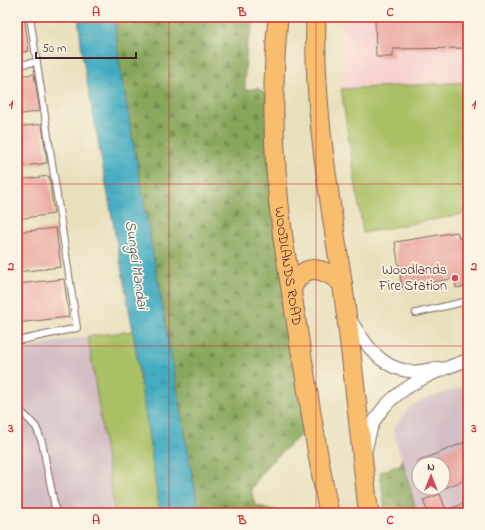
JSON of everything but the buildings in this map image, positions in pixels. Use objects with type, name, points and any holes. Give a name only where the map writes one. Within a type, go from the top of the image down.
[{"type":"main road","name":"WOODLANDS ROAD","points":[[278,17],[274,58],[276,166],[283,237],[311,415],[329,513]]},
{"type":"main road","points":[[316,17],[315,43],[318,95],[325,161],[342,283],[369,513]]},
{"type":"main road","points":[[291,289],[300,275],[315,270],[327,272],[342,283]]},
{"type":"street","points":[[345,311],[362,339],[384,362],[396,368],[409,372],[446,367],[468,360]]},
{"type":"street","points":[[362,461],[373,423],[384,406],[412,385],[446,367]]},
{"type":"lane","points":[[17,341],[77,328],[30,17]]},
{"type":"lane","points":[[17,66],[37,62]]},
{"type":"lane","points":[[416,313],[468,301]]},
{"type":"lane","points":[[17,407],[36,427],[42,442],[56,513]]},
{"type":"shaded area","points":[[340,17],[468,17],[468,82],[341,89]]},
{"type":"shaded area","points":[[88,336],[115,513],[17,513],[17,350]]},
{"type":"shaded area","points":[[468,385],[468,513],[417,513],[412,496],[451,496],[451,456],[411,456],[411,492],[393,430],[411,406],[425,399]]},
{"type":"green space","points":[[114,17],[274,17],[273,24],[255,20],[247,45],[245,90],[258,88],[267,95],[306,430],[268,465],[251,489],[255,505],[287,513],[199,513],[119,62]]},
{"type":"green space","points":[[468,82],[468,213],[363,233],[341,89]]},
{"type":"green space","points":[[133,331],[160,513],[115,513],[88,336]]},
{"type":"green space","points":[[402,459],[411,496],[412,496],[417,513],[385,513],[380,472],[401,464]]},
{"type":"water","name":"Sungei Mandai","points":[[78,17],[114,17],[119,62],[199,513],[160,513],[133,331],[83,60]]},
{"type":"place","name":"Woodlands Fire Station","points":[[455,278]]}]
